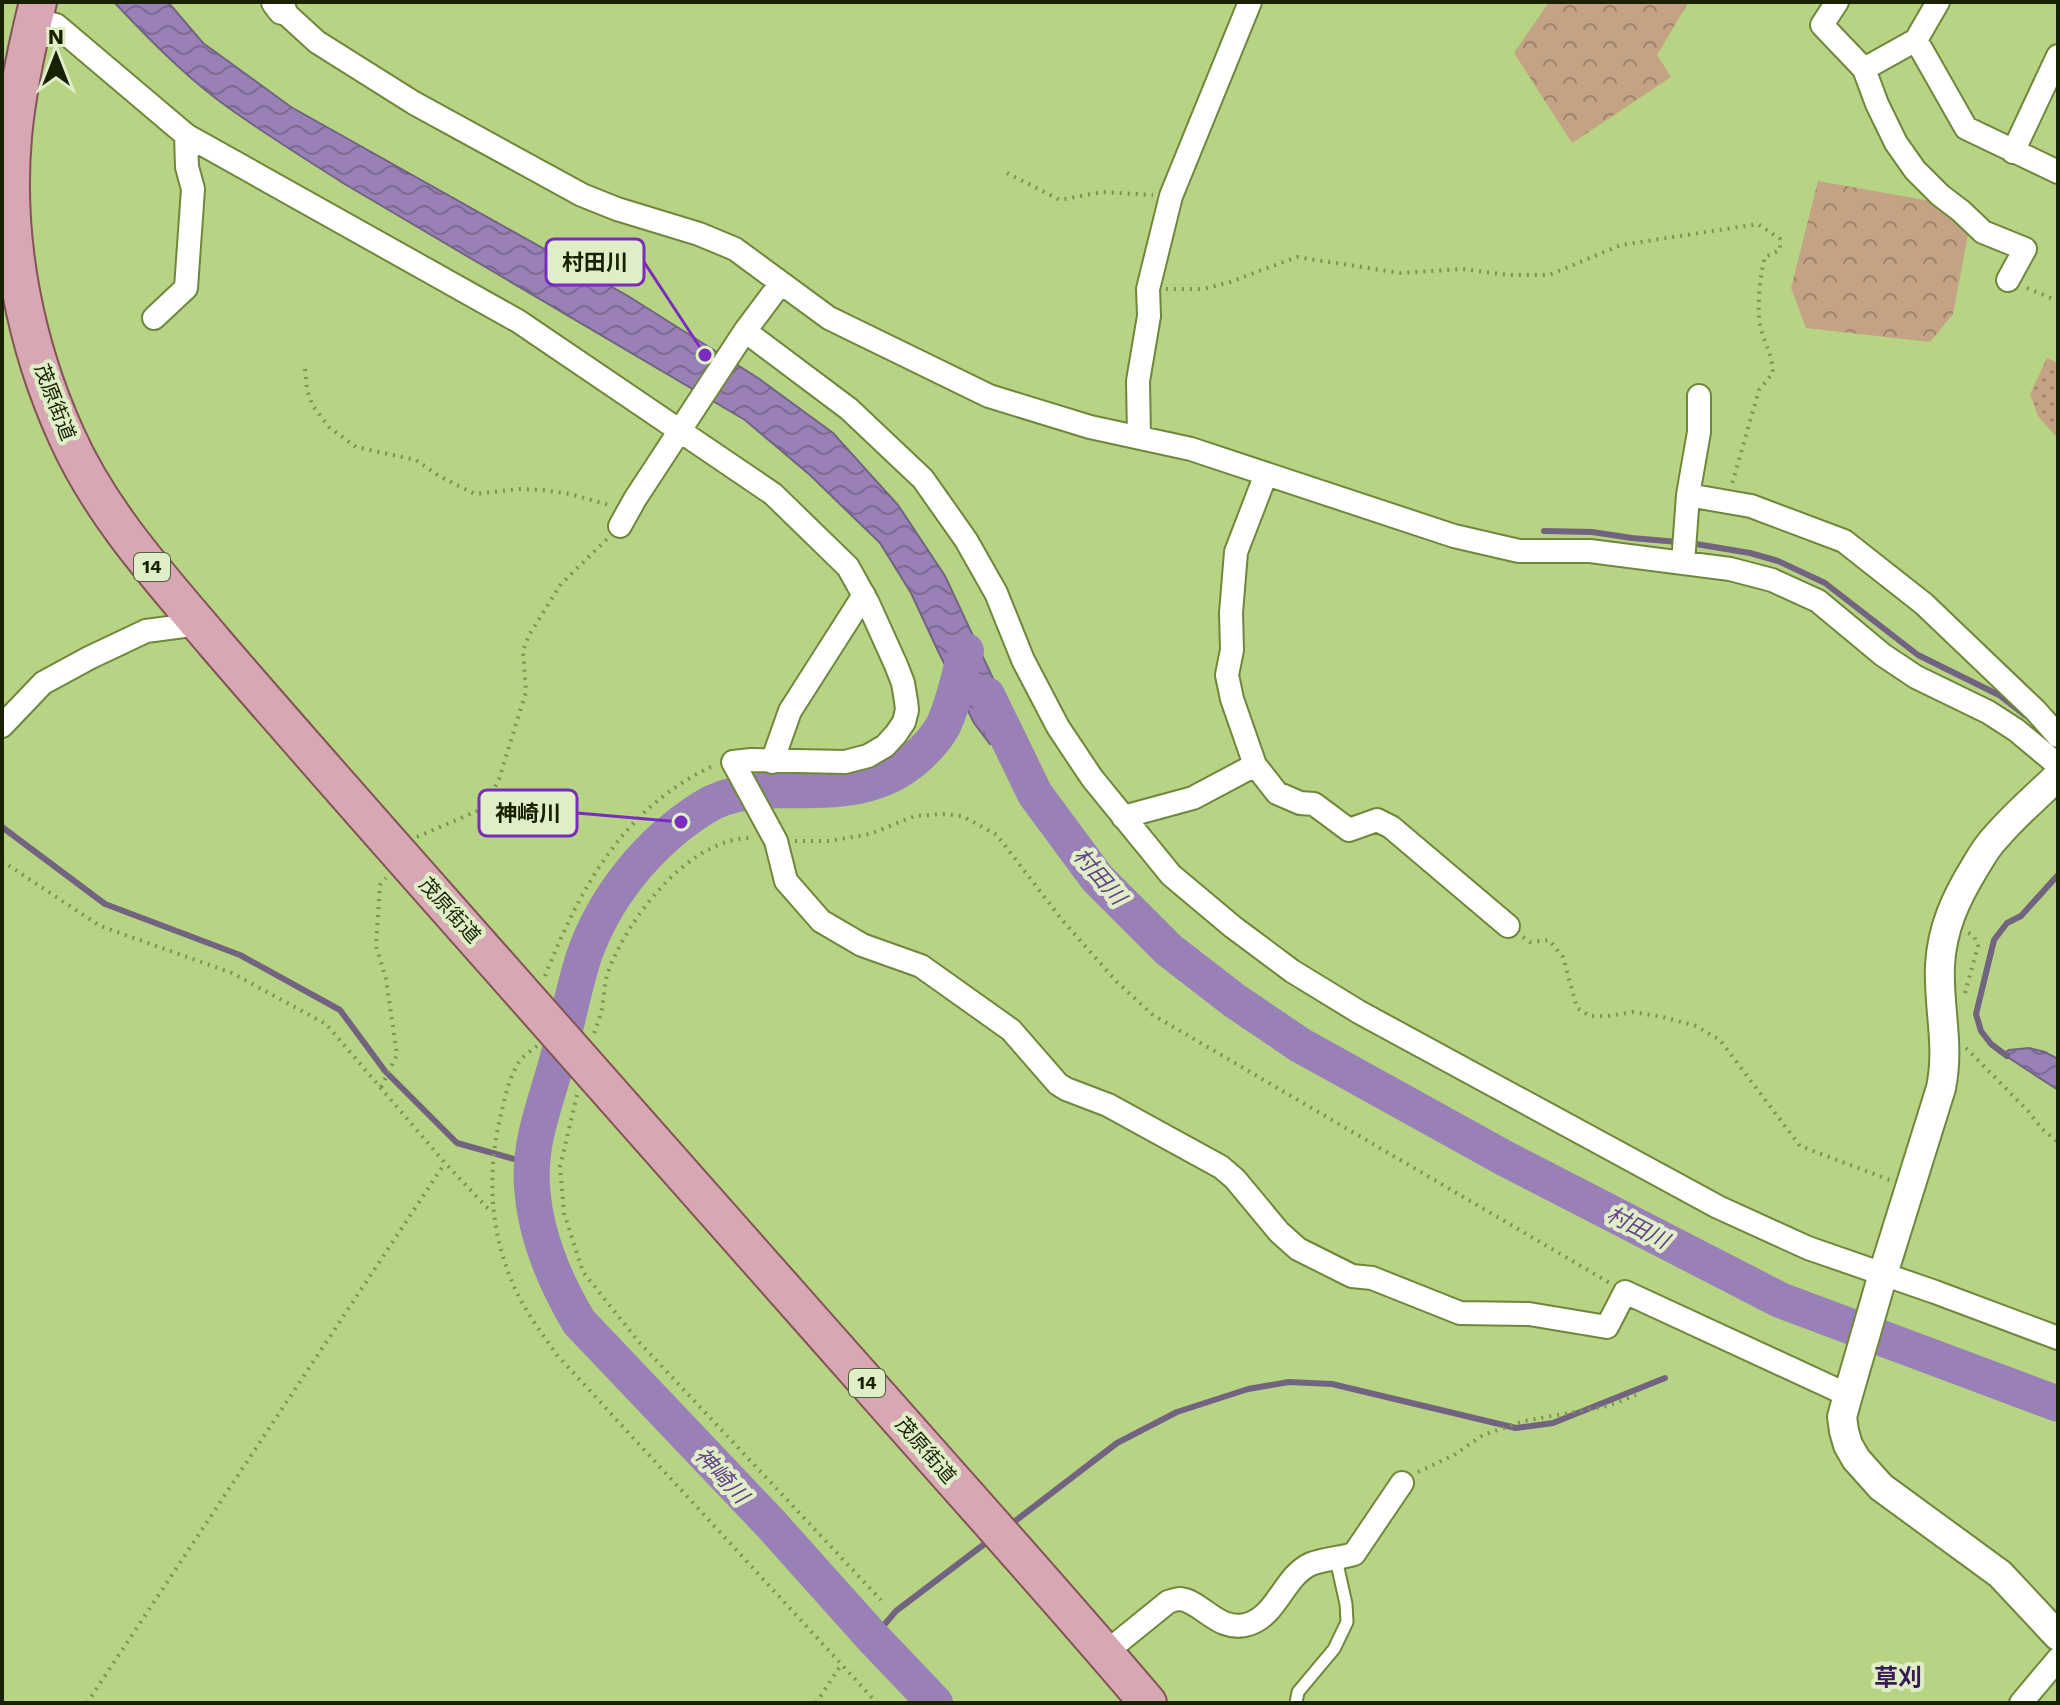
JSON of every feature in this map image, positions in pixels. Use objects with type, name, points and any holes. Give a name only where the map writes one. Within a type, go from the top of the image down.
[{"type":"main road","name":"茂原街道","points":[[36,10],[14,55],[13,226],[25,311],[36,352],[66,435],[84,472],[112,515],[139,552],[308,751],[1148,1703]]},
{"type":"street","points":[[1139,436],[1138,381],[1149,316],[1148,289],[1171,196],[1250,2]]},
{"type":"street","points":[[1837,2],[1822,25],[1864,69],[1896,143],[1915,170],[1983,232],[2025,249],[2008,280]]},
{"type":"street","points":[[1864,69],[1916,40],[1938,2]]},
{"type":"street","points":[[279,6],[317,42],[414,103],[582,195],[735,249],[829,318],[989,396],[1090,427],[1191,449],[1454,536],[1519,551],[1590,551],[1730,569],[1772,580],[1818,601],[1883,655],[1916,677],[1988,712],[2016,730],[2058,765]]},
{"type":"street","points":[[36,10],[186,135],[518,321],[773,494],[848,567],[884,635],[903,683],[907,710],[904,722],[885,746],[868,756],[845,762],[733,762],[776,841],[786,881],[821,921],[862,945],[921,966],[1011,1030],[1058,1084],[1108,1105],[1221,1167],[1298,1249],[1352,1276],[1372,1278],[1460,1313],[1529,1314],[1607,1327],[1625,1292],[1848,1395]]},
{"type":"street","points":[[1916,40],[1966,128],[2058,172]]},
{"type":"street","points":[[2013,152],[2058,56]]},
{"type":"street","points":[[154,318],[186,288],[193,189],[187,167],[186,135]]},
{"type":"street","points":[[620,526],[745,331],[781,283]]},
{"type":"street","points":[[745,331],[849,409],[923,479],[966,540],[996,593],[1023,660],[1058,727],[1092,778],[1171,875],[1233,927],[1292,971],[1359,1012],[1718,1207],[1808,1248],[2058,1338]]},
{"type":"street","points":[[1683,563],[1688,495],[1699,432],[1699,396]]},
{"type":"street","points":[[1266,474],[1236,552],[1231,613],[1232,650],[1227,675],[1255,765],[1277,793],[1300,803],[1314,804],[1349,830],[1377,820],[1391,827],[1508,926]]},
{"type":"street","points":[[1688,495],[1751,506],[1844,541],[1924,604],[2058,736]]},
{"type":"street","points":[[772,762],[790,711],[864,595]]},
{"type":"street","points":[[2,726],[43,683],[89,658],[146,631],[199,624]]},
{"type":"street","points":[[1123,817],[1193,798],[1255,765]]},
{"type":"street","points":[[2058,776],[1994,838],[1956,898],[1940,963],[1946,1066],[1842,1417],[1848,1445],[1881,1487],[2000,1574],[2058,1636]]},
{"type":"street","points":[[1105,1653],[1168,1602],[1179,1599],[1227,1624],[1239,1626],[1251,1623],[1266,1613],[1295,1576],[1311,1564],[1354,1554],[1402,1483]]},
{"type":"street","points":[[2021,1703],[2058,1659]]},
{"type":"lane","points":[[1296,1703],[1298,1692],[1334,1649],[1347,1622],[1336,1559]]},
{"type":"path","points":[[1007,173],[1060,200],[1102,192],[1171,196]]},
{"type":"path","points":[[1148,289],[1203,289],[1297,257],[1400,273],[1463,269],[1508,275],[1549,275],[1621,245],[1758,224],[1780,239],[1780,250],[1765,257],[1761,273],[1760,327],[1772,356],[1773,373],[1759,390],[1727,502]]},
{"type":"path","points":[[2008,280],[2058,301]]},
{"type":"path","points":[[305,369],[307,390],[313,406],[329,427],[356,447],[416,460],[475,494],[519,489],[543,490],[612,506],[631,505]]},
{"type":"path","points":[[381,1087],[397,1055],[386,979],[376,946],[380,885],[398,852],[477,811],[491,795],[499,779],[526,692],[523,651],[529,635],[561,584],[620,526]]},
{"type":"path","points":[[733,762],[719,763],[694,775],[635,821],[602,860],[574,909],[562,933],[540,1012],[540,1043],[519,1062],[506,1097],[493,1153],[492,1213],[505,1262],[518,1294],[557,1355],[877,1703]]},
{"type":"path","points":[[881,1600],[639,1342],[583,1272],[564,1213],[560,1167],[611,966],[633,923],[653,897],[691,861],[720,845],[747,838],[829,841],[870,834],[915,816],[962,816],[997,835],[1062,920],[1117,982],[1153,1015],[1625,1292]]},
{"type":"path","points":[[2,861],[100,926],[232,973],[326,1024],[492,1213]]},
{"type":"path","points":[[1949,920],[1974,936],[1978,946],[1965,993]]},
{"type":"path","points":[[1508,926],[1530,942],[1549,940],[1556,948],[1563,957],[1577,1008],[1590,1016],[1633,1012],[1696,1026],[1720,1040],[1800,1146],[1910,1188]]},
{"type":"path","points":[[1965,1046],[2042,1129],[2058,1142]]},
{"type":"path","points":[[87,1703],[445,1163]]},
{"type":"path","points":[[1402,1483],[1454,1455],[1483,1435],[1524,1421],[1608,1406],[1636,1395]]},
{"type":"path","points":[[816,1703],[841,1665]]},
{"type":"green space","points":[[1549,2],[1688,3],[1657,55],[1671,77],[1572,143],[1514,53]]},
{"type":"green space","points":[[1818,181],[1942,203],[1968,235],[1953,314],[1930,342],[1806,328],[1791,288]]},
{"type":"green space","points":[[2047,358],[2058,363],[2058,439],[2038,416],[2030,394]]},
{"type":"water","points":[[114,2],[168,2],[203,43],[291,107],[628,296],[758,378],[833,433],[898,505],[945,576],[1020,736],[990,744],[974,723],[911,593],[880,543],[810,475],[745,420],[343,183],[264,132],[190,77]]},
{"type":"water","points":[[2029,1048],[2058,1059],[2058,1090],[2003,1054],[2009,1050]]},
{"type":"waterway","points":[[1544,531],[1592,532],[1678,542]]},
{"type":"waterway","points":[[1690,543],[1778,561],[1825,583],[1918,655],[1999,695],[2026,716]]},
{"type":"waterway","name":"神崎川","points":[[935,1703],[579,1322],[554,1273],[542,1239],[534,1204],[532,1170],[538,1126],[584,956],[604,912],[631,872],[665,837],[713,802],[736,794],[760,791],[829,790],[860,786],[903,768],[927,747],[943,726],[966,651]]},
{"type":"waterway","name":"村田川","points":[[987,695],[1035,794],[1097,878],[1169,950],[1235,1001],[1300,1045],[1506,1159],[1780,1300],[2058,1404]]},
{"type":"waterway","points":[[2,827],[105,904],[240,955],[340,1010],[385,1071],[457,1143],[532,1164]]},
{"type":"waterway","points":[[2007,1056],[1991,1044],[1981,1031],[1976,1014],[1994,940],[2007,923],[2021,916],[2058,875]]},
{"type":"waterway","points":[[1010,1525],[1117,1443],[1177,1412],[1248,1389],[1289,1382],[1332,1384],[1516,1428],[1553,1423],[1665,1378]]},
{"type":"waterway","points":[[873,1638],[896,1611],[991,1539]]},
{"type":"place","name":"村田川","points":[[705,355]]},
{"type":"place","name":"神崎川","points":[[681,822]]},
{"type":"district","name":"草刈","points":[[1898,1678]]}]
